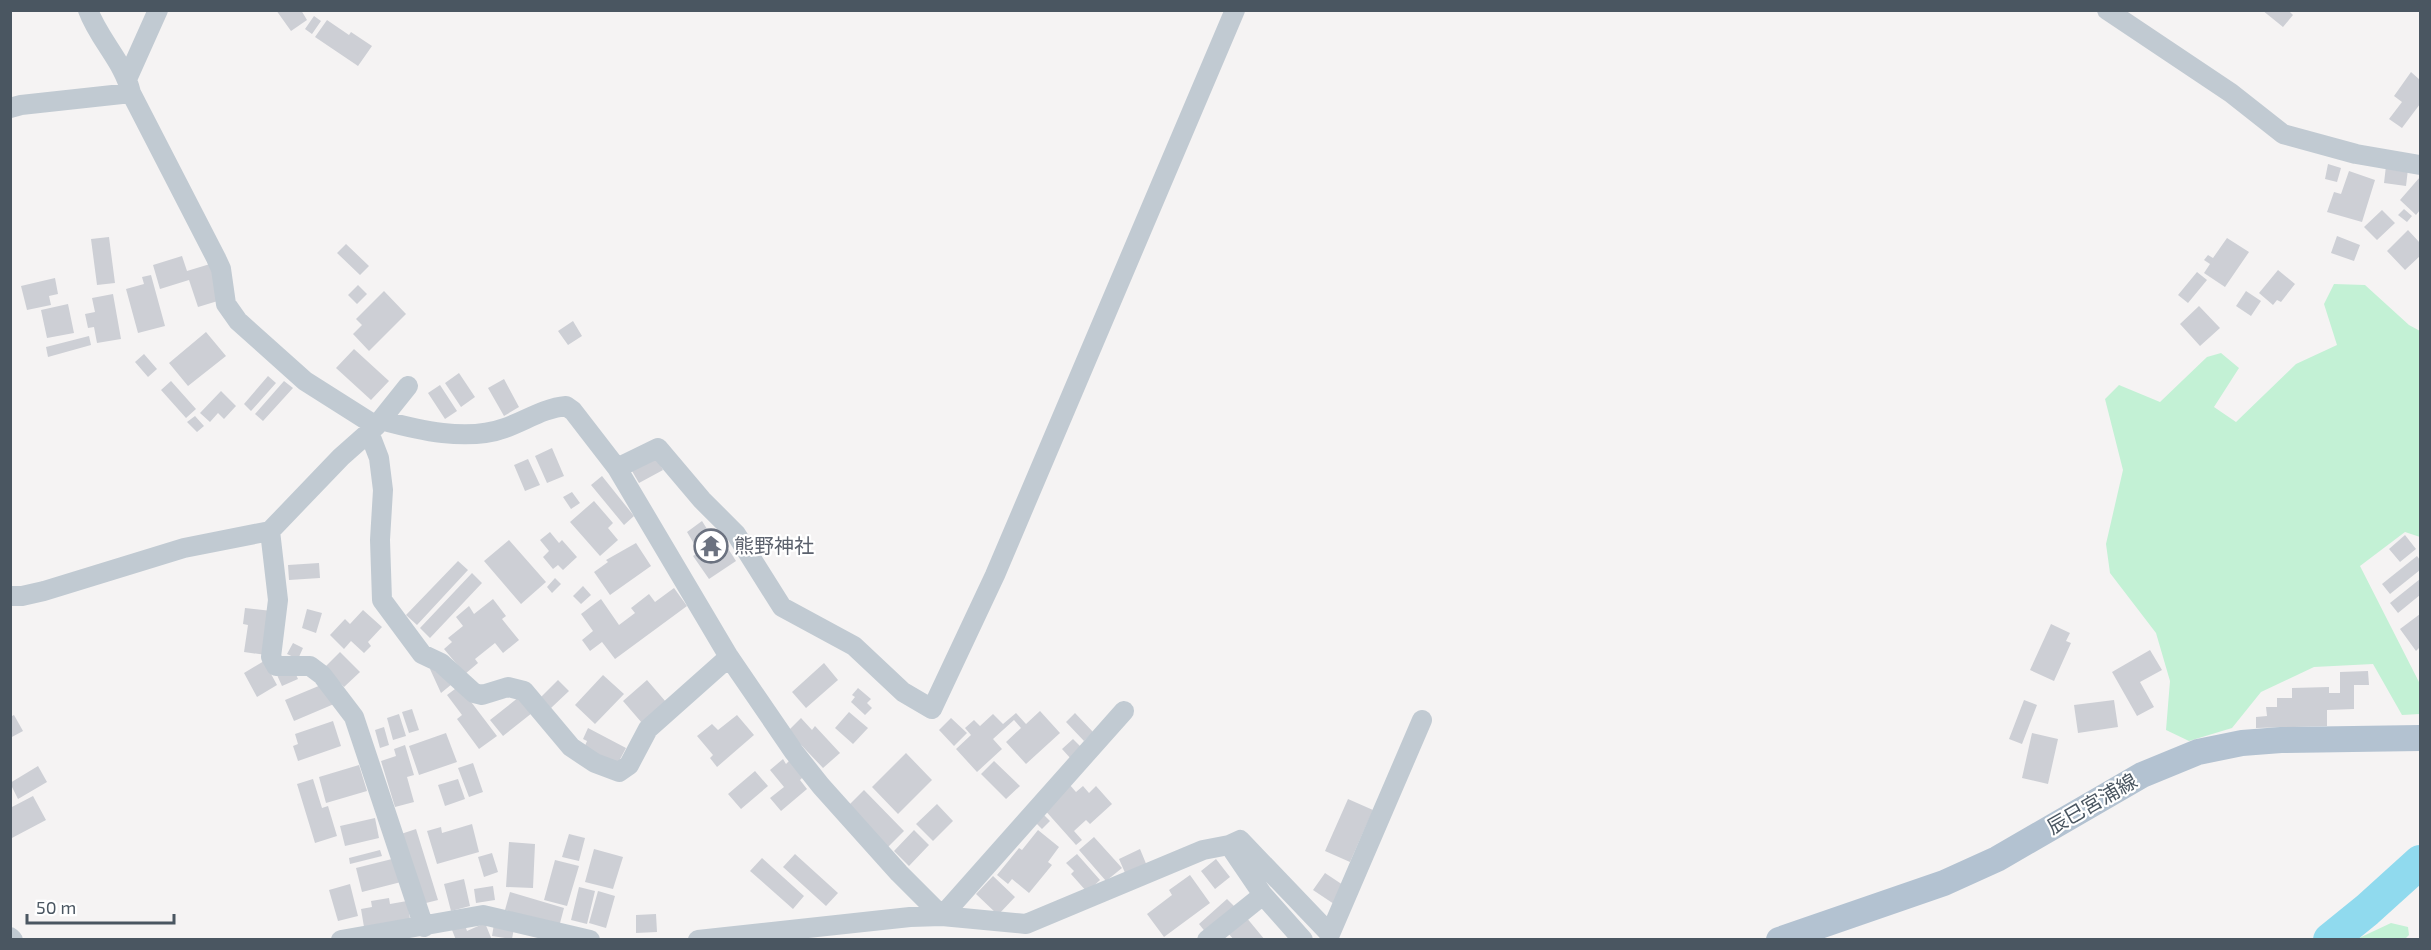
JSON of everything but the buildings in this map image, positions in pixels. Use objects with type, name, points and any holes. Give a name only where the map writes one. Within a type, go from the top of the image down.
[{"type":"main road","name":"辰巳宮浦線","points":[[1779,939],[1944,883],[1997,859],[2142,776],[2198,752],[2242,743],[2281,740],[2421,738]]},
{"type":"street","points":[[88,10],[94,27],[130,85],[221,269],[226,304],[254,336],[306,381],[375,426],[480,434],[503,429],[554,407],[566,406],[573,411],[617,468],[729,657],[794,752],[821,786],[899,873],[942,916]]},
{"type":"street","points":[[130,85],[158,10]]},
{"type":"street","points":[[617,468],[658,448],[702,500],[736,534],[782,607],[854,646],[903,692],[932,709],[995,574],[1235,10]]},
{"type":"street","points":[[2107,10],[2231,93],[2283,134],[2356,154],[2421,165]]},
{"type":"street","points":[[10,108],[130,85]]},
{"type":"street","points":[[10,596],[44,591],[184,548],[270,531],[341,457],[375,426],[408,386]]},
{"type":"street","points":[[375,426],[383,490],[380,540],[382,600],[422,654],[441,663],[474,693],[482,695],[508,687],[524,691],[572,747],[595,763],[619,772],[629,765],[648,729],[729,657]]},
{"type":"street","points":[[270,531],[278,600],[271,657],[276,666],[310,666],[322,675],[354,717],[424,927]]},
{"type":"street","points":[[942,916],[1124,711]]},
{"type":"street","points":[[698,939],[942,916],[1026,924],[1203,850],[1229,846],[1240,840],[1330,934],[1422,720]]},
{"type":"street","points":[[1229,846],[1263,895],[1303,939]]},
{"type":"street","points":[[1207,939],[1263,895]]},
{"type":"street","points":[[341,939],[424,927],[483,915],[590,939]]},
{"type":"green space","points":[[2334,284],[2365,285],[2409,325],[2420,331],[2420,537],[2405,532],[2360,566],[2420,684],[2420,714],[2402,715],[2373,664],[2314,667],[2261,692],[2232,728],[2189,741],[2166,730],[2170,681],[2156,633],[2110,573],[2106,544],[2123,470],[2105,399],[2119,385],[2160,402],[2207,357],[2221,353],[2239,368],[2214,407],[2236,422],[2296,364],[2337,345],[2324,304]]},
{"type":"green space","points":[[2391,923],[2408,927],[2409,935],[2405,939],[2357,939]]},
{"type":"waterway","points":[[2330,940],[2420,862]]},
{"type":"place","name":"熊野神社","points":[[711,546]]}]
